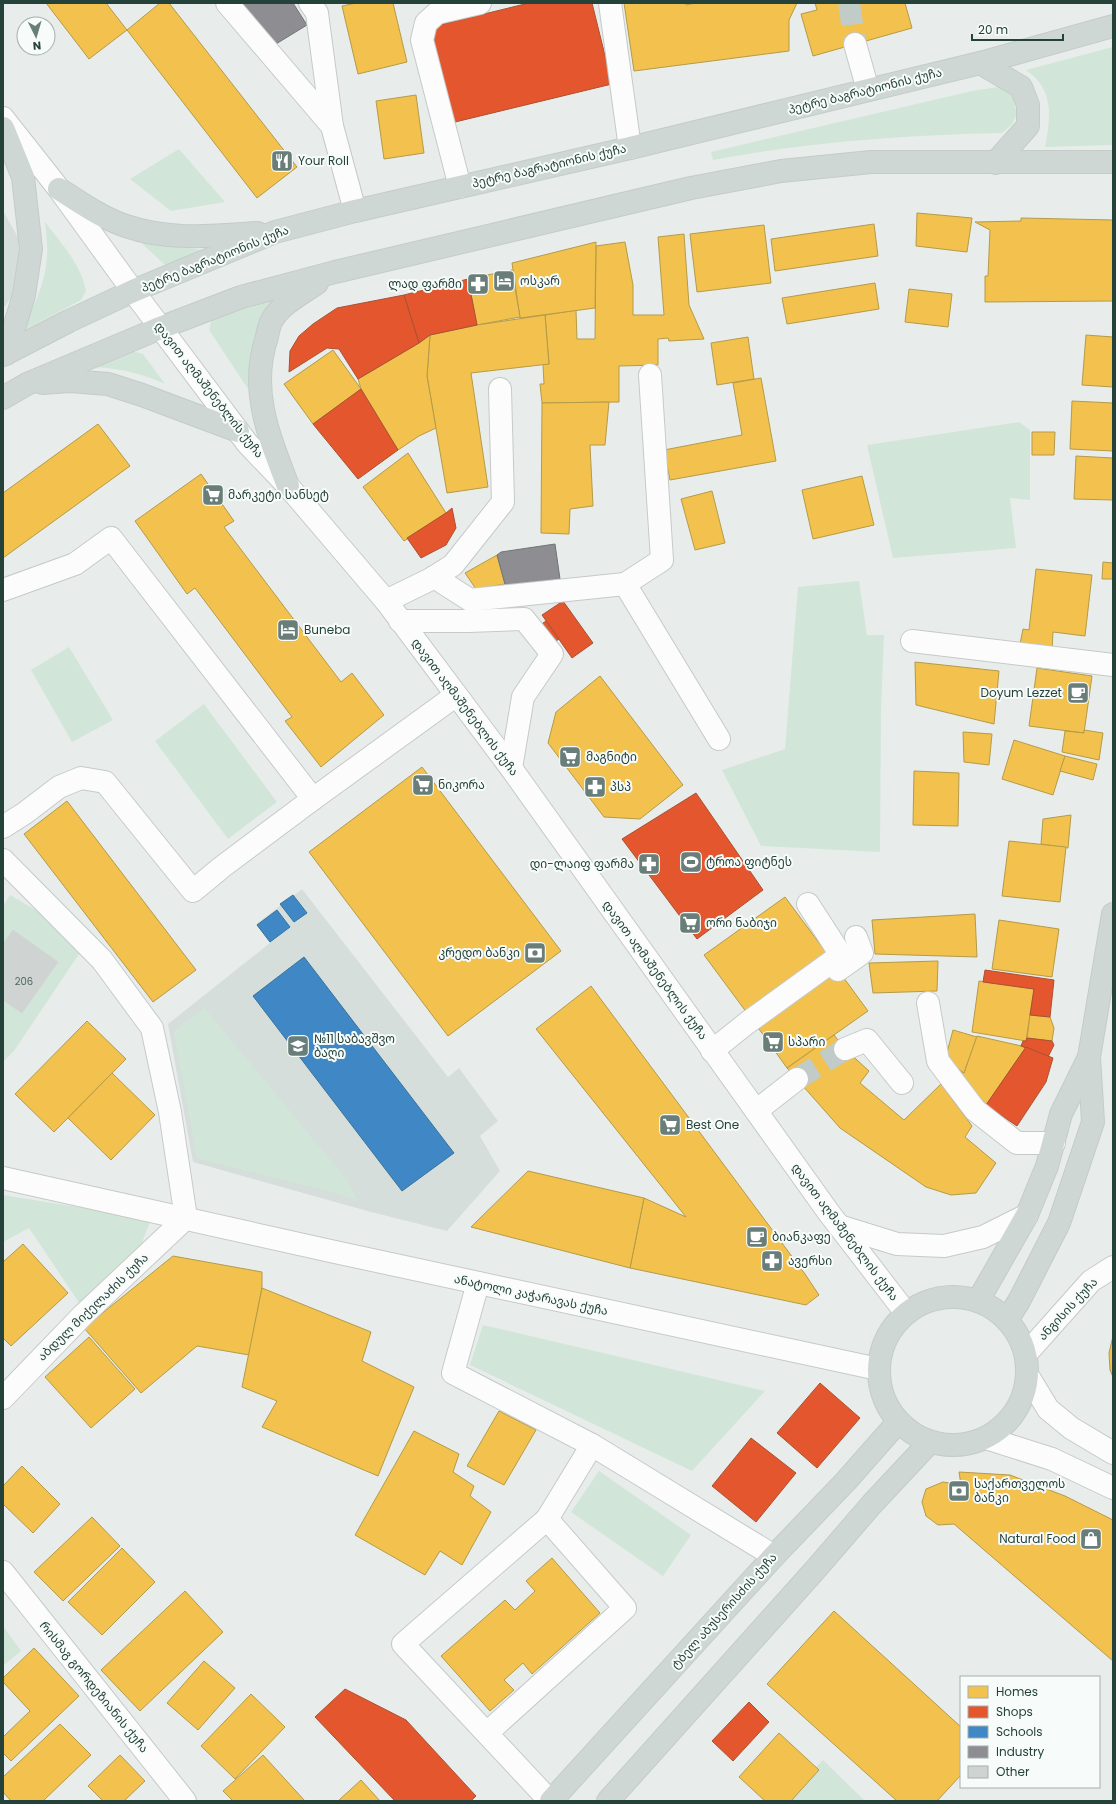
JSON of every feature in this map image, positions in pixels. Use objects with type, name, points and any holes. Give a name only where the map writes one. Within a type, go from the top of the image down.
[{"type":"main road","name":"პეტრე ბაგრატიონის ქუჩა","points":[[4,354],[133,291],[275,232],[355,211],[630,148],[980,63],[1113,26]]},
{"type":"main road","points":[[980,63],[1021,87],[1028,105],[1028,126],[995,163]]},
{"type":"main road","points":[[3,128],[23,177],[31,250],[24,295],[4,354]]},
{"type":"main road","points":[[3,398],[27,384],[160,328],[242,297],[335,272],[691,188],[781,171],[871,162],[1113,162]]},
{"type":"main road","points":[[59,189],[96,213],[126,226],[156,234],[194,237],[275,232]]},
{"type":"main road","points":[[288,486],[267,430],[259,382],[261,355],[272,320],[290,301],[335,272]]},
{"type":"main road","points":[[27,384],[70,381],[108,384],[142,395],[238,431]]},
{"type":"main road","points":[[1007,1320],[1019,1301],[1059,1223],[1093,1122],[1089,1057],[1113,914]]},
{"type":"main road","points":[[978,1301],[1027,1215],[1047,1166],[1062,1114],[1089,1057]]},
{"type":"main road","points":[[953,1297],[978,1301],[994,1308],[1007,1320],[1019,1336],[1026,1354],[1028,1376],[1024,1395],[1008,1422],[986,1438],[968,1444],[949,1446],[930,1442],[913,1434],[898,1422],[883,1397],[878,1369],[881,1351],[888,1334],[906,1313],[928,1301],[953,1297]]},
{"type":"main road","name":"ტბელ აბუსერისძის ქუჩა","points":[[550,1801],[774,1556],[846,1481],[898,1422]]},
{"type":"main road","points":[[608,1801],[800,1587],[872,1504],[930,1442]]},
{"type":"street","points":[[227,3],[332,126]]},
{"type":"street","points":[[310,3],[317,13],[332,126],[355,211]]},
{"type":"street","points":[[460,187],[422,40],[426,23],[437,13],[480,3]]},
{"type":"street","points":[[610,3],[630,148]]},
{"type":"street","points":[[855,44],[868,90]]},
{"type":"street","name":"დავით აღმაშენებლის ქუჩა","points":[[3,118],[59,189],[160,328],[238,431],[288,486],[386,601],[511,768],[715,1055],[839,1226],[906,1313]]},
{"type":"street","points":[[434,577],[470,600],[625,584],[662,560],[650,375]]},
{"type":"street","points":[[386,601],[434,577],[453,565],[503,502],[500,389]]},
{"type":"street","points":[[3,590],[75,564],[111,538],[313,799]]},
{"type":"street","points":[[625,584],[719,739]]},
{"type":"street","points":[[400,621],[524,619],[552,654],[523,697],[511,768]]},
{"type":"street","points":[[912,641],[1113,665]]},
{"type":"street","points":[[3,827],[25,813],[59,787],[81,778],[105,782],[193,891],[222,867],[313,799],[456,696]]},
{"type":"street","points":[[3,860],[102,960],[152,1028],[170,1112],[186,1218]]},
{"type":"street","points":[[715,1055],[746,1023],[841,955],[808,904]]},
{"type":"street","points":[[838,970],[862,953],[856,937]]},
{"type":"street","points":[[928,1003],[938,1061],[976,1110],[1017,1143],[1054,1143]]},
{"type":"street","points":[[715,1055],[755,1024]]},
{"type":"street","points":[[845,1049],[867,1040],[902,1083]]},
{"type":"street","points":[[756,1111],[797,1079]]},
{"type":"street","name":"ანატოლი კაჭარავას ქუჩა","points":[[3,1178],[478,1283],[878,1369]]},
{"type":"street","points":[[839,1226],[897,1244],[944,1246],[983,1237],[1027,1215]]},
{"type":"street","name":"აბდულ მიქელაძის ქუჩა","points":[[3,1398],[82,1315],[186,1218]]},
{"type":"street","name":"ანგისის ქუჩა","points":[[1026,1354],[1091,1281],[1113,1267]]},
{"type":"street","points":[[478,1283],[453,1373],[592,1445],[774,1556]]},
{"type":"street","points":[[1028,1376],[1048,1409],[1071,1428],[1113,1453]]},
{"type":"street","points":[[986,1438],[1052,1459],[1113,1488]]},
{"type":"street","points":[[550,1801],[403,1644],[547,1519],[592,1445]]},
{"type":"street","points":[[486,1733],[625,1608],[547,1519]]},
{"type":"street","name":"რისმაგ გორდეზიანის ქუჩა","points":[[3,1572],[186,1801]]},
{"type":"shaded area","points":[[3,211],[19,239],[18,288],[3,309]]},
{"type":"shaded area","name":"№11 საბავშვო ბაღი","points":[[302,889],[448,1077],[459,1068],[498,1121],[480,1136],[500,1171],[447,1231],[371,1212],[193,1162],[168,1024],[270,943],[256,924]]},
{"type":"green space","points":[[1113,47],[1113,145],[1045,147],[1049,114],[1046,95],[1042,86],[1026,70]]},
{"type":"green space","points":[[998,87],[1011,93],[1016,111],[1015,119],[1012,124],[1002,133],[857,140],[785,148],[713,160],[711,152],[972,91]]},
{"type":"green space","points":[[179,149],[225,202],[171,211],[130,179]]},
{"type":"green space","points":[[45,222],[75,263],[80,272],[86,291],[81,300],[19,333],[38,296],[44,277],[47,252]]},
{"type":"green space","points":[[131,233],[162,245],[203,250],[165,265]]},
{"type":"green space","points":[[286,292],[254,398],[209,330],[212,318]]},
{"type":"green space","points":[[128,350],[143,354],[165,384],[131,372],[95,367]]},
{"type":"green space","points":[[1019,422],[1030,430],[1030,500],[1010,498],[1016,548],[893,558],[867,445]]},
{"type":"green space","points":[[859,581],[867,635],[884,635],[881,710],[880,852],[761,846],[722,770],[785,749],[798,587]]},
{"type":"green space","points":[[69,647],[113,720],[72,742],[31,670]]},
{"type":"green space","points":[[204,704],[277,802],[228,839],[155,741]]},
{"type":"green space","points":[[10,895],[48,917],[81,951],[14,1051],[3,1062],[3,906]]},
{"type":"green space","points":[[204,1008],[347,1180],[357,1200],[333,1192],[197,1158],[174,1032]]},
{"type":"green space","points":[[3,1195],[151,1219],[139,1251],[80,1304],[29,1228],[3,1242]]},
{"type":"green space","points":[[483,1325],[765,1391],[692,1471],[470,1365]]},
{"type":"green space","points":[[599,1471],[691,1535],[663,1576],[571,1512]]},
{"type":"green space","points":[[3,1626],[21,1651],[3,1666]]},
{"type":"green space","points":[[823,1760],[865,1801],[782,1801]]},
{"type":"building: Homes","points":[[46,3],[106,3],[127,30],[89,59]]},
{"type":"building: Homes","points":[[160,3],[169,3],[297,167],[257,198],[127,30]]},
{"type":"building: Homes","points":[[356,3],[393,3],[407,62],[358,74],[342,6]]},
{"type":"building: Homes","points":[[624,3],[686,3],[686,5],[695,3],[797,3],[789,20],[789,51],[634,71]]},
{"type":"building: Homes","points":[[815,3],[905,3],[912,28],[813,56],[801,14],[817,10]]},
{"type":"building: Homes","points":[[416,95],[424,153],[384,159],[376,101]]},
{"type":"building: Homes","points":[[917,213],[972,218],[967,252],[916,246]]},
{"type":"building: Homes","points":[[1021,218],[1113,220],[1113,301],[985,302],[985,276],[988,276],[990,230],[975,222],[1021,221]]},
{"type":"building: Homes","points":[[874,224],[878,256],[775,271],[771,239]]},
{"type":"building: Homes","points":[[764,225],[771,283],[697,292],[690,234]]},
{"type":"building: Homes","points":[[684,234],[689,305],[704,339],[669,341],[668,338],[658,339],[658,365],[619,366],[619,402],[542,403],[540,384],[544,384],[543,364],[549,364],[545,315],[576,310],[577,339],[595,339],[596,246],[625,242],[633,285],[633,315],[664,315],[658,237]]},
{"type":"building: Homes","points":[[596,242],[595,308],[520,318],[512,263]]},
{"type":"building: Homes","points":[[512,270],[520,317],[477,325],[468,279]]},
{"type":"building: Homes","points":[[875,283],[879,309],[787,324],[782,298]]},
{"type":"building: Homes","points":[[909,289],[952,294],[948,327],[905,322]]},
{"type":"building: Homes","points":[[545,315],[549,364],[471,373],[488,487],[447,493],[427,376],[430,335],[477,325]]},
{"type":"building: Homes","points":[[430,335],[427,376],[436,428],[419,436],[398,450],[361,389],[358,379]]},
{"type":"building: Homes","points":[[1086,335],[1113,337],[1113,387],[1082,385]]},
{"type":"building: Homes","points":[[748,337],[754,379],[717,385],[711,343]]},
{"type":"building: Homes","points":[[333,350],[361,389],[313,424],[284,384]]},
{"type":"building: Homes","points":[[761,378],[776,461],[670,480],[664,450],[742,435],[733,383]]},
{"type":"building: Homes","points":[[1072,401],[1113,403],[1113,451],[1070,449]]},
{"type":"building: Homes","points":[[609,402],[605,445],[590,445],[593,506],[570,509],[569,534],[541,533],[542,403]]},
{"type":"building: Homes","points":[[98,424],[130,466],[3,558],[3,493]]},
{"type":"building: Homes","points":[[1032,432],[1055,432],[1054,455],[1032,455]]},
{"type":"building: Homes","points":[[408,453],[446,513],[404,541],[363,487]]},
{"type":"building: Homes","points":[[1076,456],[1113,458],[1113,500],[1074,499]]},
{"type":"building: Homes","points":[[201,474],[234,521],[224,527],[341,682],[352,673],[384,715],[321,767],[285,721],[292,717],[195,588],[187,594],[135,521]]},
{"type":"building: Homes","points":[[862,476],[874,525],[813,539],[802,490]]},
{"type":"building: Homes","points":[[712,491],[725,543],[695,550],[681,499]]},
{"type":"building: Homes","points":[[497,555],[505,584],[476,589],[465,573]]},
{"type":"building: Homes","points":[[1103,562],[1113,563],[1113,579],[1102,579]]},
{"type":"building: Homes","points":[[1036,569],[1092,575],[1085,636],[1053,632],[1052,651],[1020,644],[1023,629],[1029,630]]},
{"type":"building: Homes","points":[[915,662],[999,671],[994,724],[916,705]]},
{"type":"building: Homes","points":[[1037,668],[1092,676],[1084,733],[1029,726]]},
{"type":"building: Homes","points":[[600,676],[683,785],[640,819],[604,817],[548,743],[556,712]]},
{"type":"building: Homes","points":[[1084,730],[1103,733],[1099,760],[1062,752],[1065,731],[1084,733]]},
{"type":"building: Homes","points":[[963,732],[992,734],[989,765],[964,762]]},
{"type":"building: Homes","points":[[1014,740],[1065,756],[1053,795],[1002,779]]},
{"type":"building: Homes","points":[[1065,756],[1097,764],[1093,780],[1060,771]]},
{"type":"building: Homes","points":[[422,767],[561,951],[448,1036],[309,852]]},
{"type":"building: Homes","points":[[914,771],[959,773],[958,826],[913,825]]},
{"type":"building: Homes","points":[[67,801],[196,970],[153,1002],[24,834]]},
{"type":"building: Homes","points":[[1071,815],[1068,848],[1041,844],[1043,819]]},
{"type":"building: Homes","points":[[1009,841],[1066,847],[1060,902],[1002,896]]},
{"type":"building: Homes","points":[[785,897],[831,959],[750,1017],[704,955]]},
{"type":"building: Homes","points":[[975,914],[977,957],[875,954],[872,920]]},
{"type":"building: Homes","points":[[999,920],[1059,929],[1052,977],[992,969]]},
{"type":"building: Homes","points":[[938,961],[937,991],[873,993],[869,963]]},
{"type":"building: Homes","points":[[838,970],[868,1011],[787,1068],[754,1022]]},
{"type":"building: Homes","points":[[979,981],[1034,989],[1026,1041],[972,1032]]},
{"type":"building: Homes","points":[[591,986],[805,1274],[819,1295],[806,1305],[630,1268],[644,1198],[686,1217],[536,1029]]},
{"type":"building: Homes","points":[[1030,1015],[1050,1017],[1054,1028],[1052,1041],[1027,1038]]},
{"type":"building: Homes","points":[[87,1021],[126,1059],[54,1132],[15,1094]]},
{"type":"building: Homes","points":[[953,1030],[977,1037],[964,1073],[945,1060]]},
{"type":"building: Homes","points":[[834,1035],[845,1049],[869,1071],[860,1083],[904,1120],[941,1084],[972,1126],[965,1137],[996,1163],[976,1193],[951,1195],[926,1187],[840,1128],[787,1068]]},
{"type":"building: Homes","points":[[977,1036],[1026,1047],[986,1105],[959,1079],[962,1072],[964,1073]]},
{"type":"building: Homes","points":[[112,1073],[155,1115],[111,1160],[68,1118]]},
{"type":"building: Homes","points":[[528,1171],[644,1198],[630,1268],[471,1227]]},
{"type":"building: Homes","points":[[23,1244],[68,1293],[11,1346],[3,1338],[3,1262]]},
{"type":"building: Homes","points":[[173,1256],[262,1272],[262,1288],[249,1355],[197,1346],[141,1393],[84,1328]]},
{"type":"building: Homes","points":[[262,1288],[371,1332],[362,1361],[414,1387],[378,1476],[262,1427],[277,1401],[242,1387]]},
{"type":"building: Homes","points":[[1113,1336],[1113,1377],[1110,1370],[1109,1353]]},
{"type":"building: Homes","points":[[89,1337],[135,1389],[91,1428],[45,1377]]},
{"type":"building: Homes","points":[[499,1411],[536,1430],[504,1485],[467,1466]]},
{"type":"building: Homes","points":[[414,1431],[459,1454],[453,1472],[474,1486],[470,1496],[491,1512],[462,1565],[440,1551],[425,1575],[355,1535]]},
{"type":"building: Homes","points":[[22,1466],[60,1504],[33,1533],[3,1504],[3,1486]]},
{"type":"building: Homes","points":[[959,1472],[1010,1475],[1065,1496],[1113,1520],[1113,1661],[954,1524],[938,1525],[926,1516],[922,1502],[926,1489],[943,1482],[961,1485]]},
{"type":"building: Homes","points":[[92,1517],[120,1546],[63,1601],[34,1572]]},
{"type":"building: Homes","points":[[122,1548],[155,1582],[102,1635],[68,1602]]},
{"type":"building: Homes","points":[[552,1558],[600,1613],[532,1674],[523,1663],[504,1680],[514,1690],[490,1711],[441,1656],[505,1600],[515,1610],[535,1591],[526,1581]]},
{"type":"building: Homes","points":[[185,1591],[223,1632],[140,1711],[101,1670]]},
{"type":"building: Homes","points":[[834,1611],[960,1726],[960,1776],[937,1801],[897,1801],[767,1684]]},
{"type":"building: Homes","points":[[34,1648],[79,1696],[11,1761],[3,1753],[3,1737],[30,1711],[3,1682],[3,1678]]},
{"type":"building: Homes","points":[[204,1661],[235,1688],[198,1730],[167,1703]]},
{"type":"building: Homes","points":[[251,1694],[285,1727],[235,1779],[201,1746]]},
{"type":"building: Homes","points":[[60,1724],[91,1755],[43,1801],[11,1801],[3,1792],[3,1777]]},
{"type":"building: Homes","points":[[779,1733],[819,1770],[791,1801],[765,1801],[739,1777]]},
{"type":"building: Homes","points":[[120,1755],[145,1781],[124,1801],[103,1801],[88,1786]]},
{"type":"building: Homes","points":[[263,1755],[305,1801],[233,1801],[223,1791]]},
{"type":"building: Homes","points":[[361,1780],[380,1801],[338,1801]]},
{"type":"building: Shops","points":[[529,3],[592,3],[612,84],[451,123],[427,28]]},
{"type":"building: Shops","points":[[468,279],[477,325],[430,335],[419,343],[404,295]]},
{"type":"building: Shops","points":[[404,295],[419,343],[358,379],[339,349],[327,348],[289,372],[290,351],[299,336],[313,324],[337,308]]},
{"type":"building: Shops","points":[[361,389],[398,450],[358,479],[313,424]]},
{"type":"building: Shops","points":[[452,508],[456,528],[446,545],[421,558],[407,538]]},
{"type":"building: Shops","points":[[563,601],[593,643],[572,658],[542,615]]},
{"type":"building: Shops","points":[[546,621],[559,639],[539,653],[526,635]]},
{"type":"building: Shops","points":[[696,793],[763,890],[697,939],[622,839]]},
{"type":"building: Shops","points":[[985,970],[1054,980],[1050,1017],[1030,1015],[1034,989],[983,982]]},
{"type":"building: Shops","points":[[1027,1038],[1052,1041],[1054,1045],[1048,1057],[1021,1046],[1023,1041],[1026,1041]]},
{"type":"building: Shops","points":[[1026,1047],[1053,1058],[1046,1082],[1017,1126],[986,1105]]},
{"type":"building: Shops","points":[[820,1383],[860,1418],[817,1468],[777,1433]]},
{"type":"building: Shops","points":[[751,1438],[796,1473],[756,1522],[712,1486]]},
{"type":"building: Shops","points":[[345,1689],[406,1720],[476,1796],[471,1801],[395,1801],[315,1717]]},
{"type":"building: Shops","points":[[749,1702],[769,1722],[733,1761],[712,1741]]},
{"type":"building: Schools","points":[[293,895],[307,913],[294,922],[280,904]]},
{"type":"building: Schools","points":[[277,910],[290,927],[270,942],[257,925]]},
{"type":"building: Schools","points":[[304,957],[454,1153],[402,1191],[253,996]]},
{"type":"building: Industry","points":[[243,3],[293,3],[307,25],[271,47]]},
{"type":"building: Industry","points":[[555,544],[560,579],[510,585],[505,584],[497,555],[501,552]]},
{"type":"building: Other","points":[[13,930],[58,962],[22,1013],[3,1000],[3,944]]},
{"type":"tunnel","points":[[849,3],[855,44]]},
{"type":"tunnel","points":[[797,1079],[845,1049]]},
{"type":"place","name":"Your Roll","points":[[282,161]]},
{"type":"place","name":"ოსკარ","points":[[504,281]]},
{"type":"place","name":"ლად ფარმი","points":[[478,284]]},
{"type":"place","name":"მარკეტი სანსეტ","points":[[213,495]]},
{"type":"place","name":"Buneba","points":[[288,630]]},
{"type":"place","name":"Doyum Lezzet","points":[[1078,693]]},
{"type":"place","name":"მაგნიტი","points":[[570,757]]},
{"type":"place","name":"ნიკორა","points":[[423,785]]},
{"type":"place","name":"პსპ","points":[[595,787]]},
{"type":"place","name":"ტროა ფიტნეს","points":[[691,862]]},
{"type":"place","name":"დი-ლაიფ ფარმა","points":[[649,864]]},
{"type":"place","name":"ორი ნაბიჯი","points":[[690,923]]},
{"type":"place","name":"კრედო ბანკი","points":[[535,953]]},
{"type":"place","name":"სპარი","points":[[773,1042]]},
{"type":"place","name":"№11 საბავშვო ბაღი","points":[[298,1046]]},
{"type":"place","name":"Best One","points":[[670,1125]]},
{"type":"place","name":"ბიანკაფე","points":[[757,1237]]},
{"type":"place","name":"ავერსი","points":[[772,1261]]},
{"type":"place","name":"საქართველოს ბანკი","points":[[959,1491]]},
{"type":"place","name":"Natural Food","points":[[1091,1539]]}]
